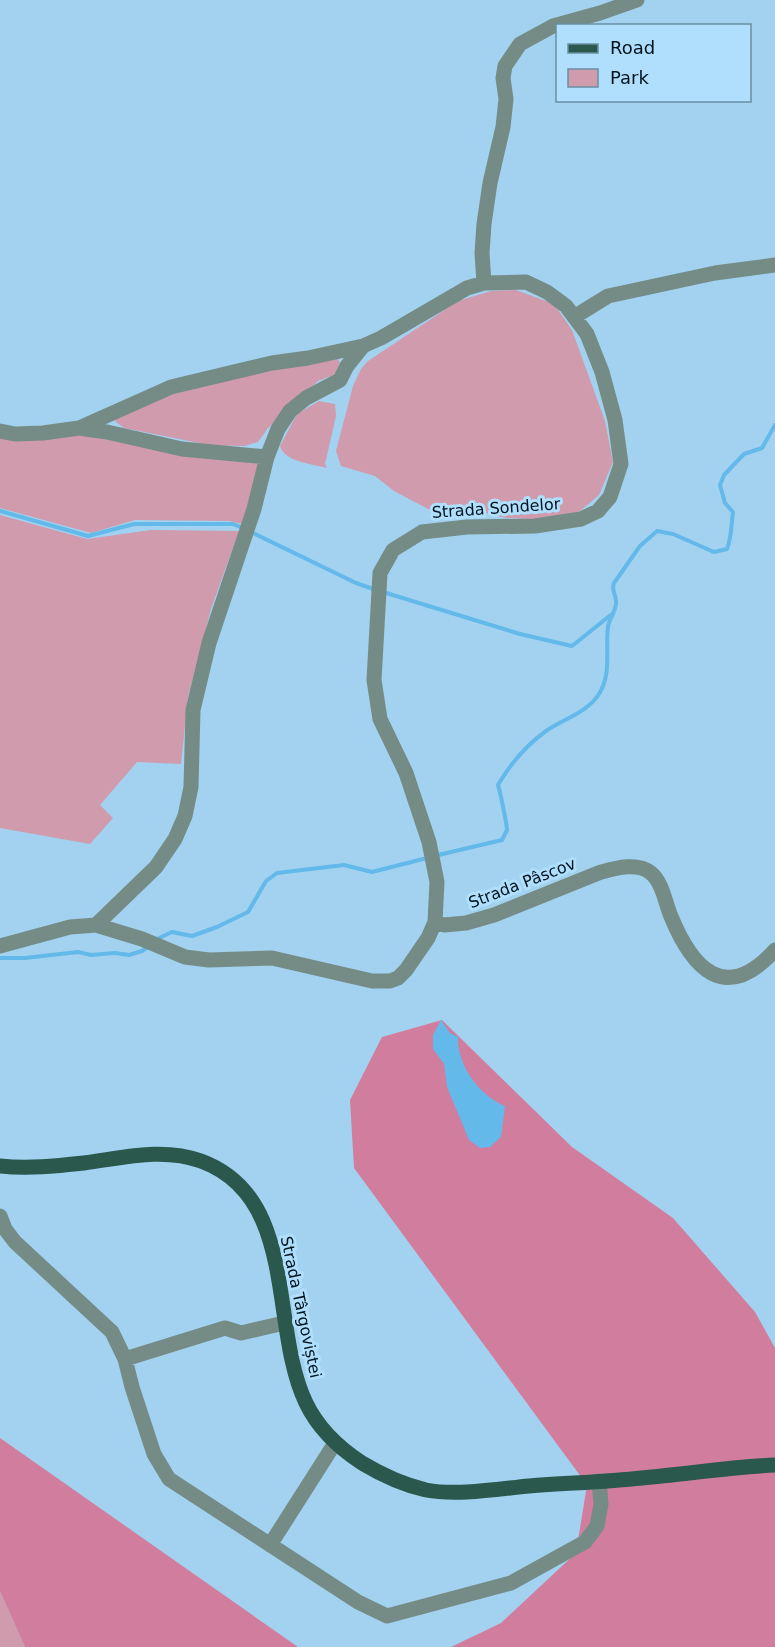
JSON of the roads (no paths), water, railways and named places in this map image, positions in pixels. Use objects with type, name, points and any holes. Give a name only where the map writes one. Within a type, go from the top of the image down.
[{"type":"main road","name":"Strada Târgoviștei","points":[[0,1166],[20,1168],[53,1166],[159,1154],[183,1155],[224,1173],[250,1199],[267,1231],[279,1278],[284,1323],[293,1368],[305,1402],[314,1418],[335,1443],[370,1468],[410,1486],[428,1490],[475,1490],[640,1479],[775,1465]]},
{"type":"street","points":[[560,24],[637,0]]},
{"type":"street","points":[[484,284],[482,253],[484,225],[490,183],[503,127],[506,99],[503,78],[505,66],[520,44],[556,25]]},
{"type":"street","points":[[574,317],[608,296],[715,273],[775,265]]},
{"type":"street","name":"Strada Sondelor","points":[[0,431],[15,434],[43,433],[79,428],[171,387],[272,363],[363,346],[467,288],[484,284],[526,282],[547,292],[566,306],[587,334],[602,372],[615,420],[621,464],[610,497],[598,511],[581,519],[535,526],[466,527],[422,532],[393,550],[380,573],[374,680],[380,719],[406,773],[429,842],[437,882],[435,922]]},
{"type":"street","points":[[96,925],[156,867],[175,839],[185,816],[191,787],[193,710],[209,643],[254,509],[267,457],[278,429],[290,411],[306,398],[340,380],[347,366],[363,346]]},
{"type":"street","points":[[79,428],[182,449],[267,457]]},
{"type":"street","name":"Strada Pâscov","points":[[435,922],[444,925],[466,923],[494,915],[601,872],[620,867],[638,868],[650,872],[659,884],[688,951],[699,964],[714,975],[732,979],[750,972],[775,950]]},
{"type":"street","points":[[0,946],[70,927],[96,925],[142,939],[185,957],[209,960],[272,958],[372,981],[390,981],[398,978],[406,970],[428,938],[435,922]]},
{"type":"street","points":[[0,1216],[5,1229],[15,1242],[112,1332],[125,1359],[154,1454],[169,1479],[358,1602],[387,1616],[511,1583],[585,1542],[597,1526],[601,1504],[599,1481]]},
{"type":"street","points":[[125,1359],[225,1328],[241,1333],[284,1323]]},
{"type":"street","points":[[270,1545],[335,1443]]},
{"type":"water","points":[[441,1020],[450,1033],[458,1037],[461,1059],[472,1079],[487,1095],[505,1106],[501,1137],[490,1147],[480,1148],[469,1140],[447,1087],[444,1064],[433,1049],[433,1035]]},
{"type":"waterway","points":[[434,856],[502,840],[507,830],[498,785],[503,777],[531,743],[546,731],[588,706],[603,686],[607,670],[608,627],[616,604],[614,583],[640,546],[657,531],[673,534],[714,552],[727,549],[733,512],[725,503],[720,485],[724,475],[744,454],[762,448],[775,425]]},
{"type":"waterway","points":[[0,511],[88,536],[134,524],[233,524],[243,528]]},
{"type":"waterway","points":[[249,531],[356,583],[376,590]]},
{"type":"waterway","points":[[383,592],[520,634],[572,646],[612,614]]},
{"type":"waterway","points":[[157,939],[172,932],[192,936],[248,912],[266,881],[277,873],[344,865],[372,872],[427,858]]},
{"type":"waterway","points":[[0,958],[25,958],[78,952],[91,955],[115,953],[129,955],[149,946]]}]
